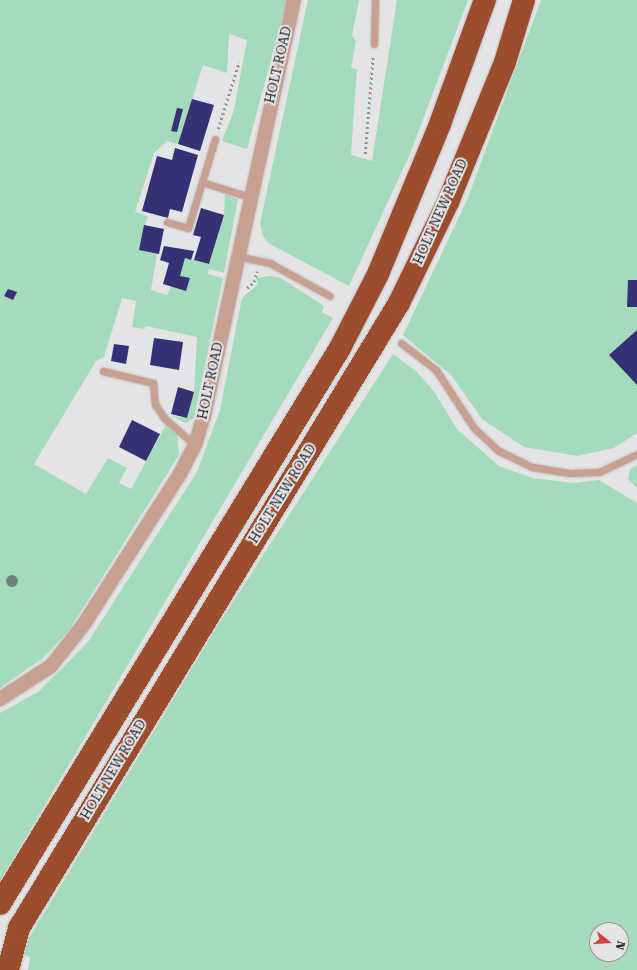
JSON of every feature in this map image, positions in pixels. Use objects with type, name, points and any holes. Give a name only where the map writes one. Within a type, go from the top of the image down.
[{"type":"highway","name":"HOLT NEW ROAD","points":[[0,904],[340,348],[378,274],[434,138],[485,0]]},
{"type":"highway","name":"HOLT NEW ROAD","points":[[8,970],[20,928],[399,303],[448,202],[505,62],[524,0]]},
{"type":"street","name":"HOLT ROAD","points":[[0,699],[51,666],[84,624],[180,474],[195,445],[204,416],[249,197],[294,0]]},
{"type":"lane","points":[[374,44],[376,0]]},
{"type":"lane","points":[[167,222],[188,228],[215,139]]},
{"type":"lane","points":[[202,182],[249,197]]},
{"type":"lane","points":[[237,256],[270,263],[330,296]]},
{"type":"lane","points":[[401,342],[436,370],[474,428],[500,451],[532,466],[570,473],[599,472],[637,454]]},
{"type":"lane","points":[[103,371],[153,383],[155,404],[164,418],[195,445]]},
{"type":"path","points":[[365,154],[374,44]]},
{"type":"path","points":[[215,139],[239,62]]},
{"type":"green space","points":[[0,0],[287,0],[247,149],[222,141],[234,110],[247,40],[229,34],[227,73],[203,65],[178,144],[167,141],[154,153],[135,212],[148,216],[145,226],[157,254],[151,290],[167,295],[171,286],[186,290],[190,279],[180,276],[185,258],[209,264],[224,215],[225,194],[238,199],[224,273],[209,269],[208,274],[223,278],[194,418],[186,423],[171,416],[187,418],[194,392],[197,337],[146,326],[145,329],[132,327],[136,301],[122,298],[104,357],[96,361],[34,464],[86,494],[108,458],[127,468],[119,483],[131,489],[166,425],[177,433],[179,455],[68,632],[43,658],[0,688]]},
{"type":"green space","points":[[308,0],[359,0],[352,36],[356,41],[351,68],[357,69],[351,155],[372,161],[397,0],[468,0],[410,154],[349,286],[270,244],[263,237],[260,223]]},
{"type":"green space","points":[[541,0],[637,0],[637,280],[628,280],[627,307],[637,307],[637,330],[610,355],[637,385],[637,433],[614,448],[577,456],[524,447],[482,419],[451,375],[403,335],[467,200]]},
{"type":"green space","points":[[270,276],[281,278],[324,306],[322,312],[333,318],[0,881],[0,713],[38,692],[88,642],[197,472],[220,410],[242,298],[258,284],[256,278]]},
{"type":"green space","points":[[393,354],[417,372],[435,393],[457,429],[499,466],[533,478],[573,483],[599,480],[637,503],[637,970],[28,970],[30,958],[24,954],[29,938],[220,622]]},
{"type":"green space","points":[[637,465],[637,488],[628,479],[630,469]]},
{"type":"building","points":[[192,99],[214,105],[200,151],[178,144]]},
{"type":"building","points":[[177,108],[183,109],[177,132],[171,131]]},
{"type":"building","points":[[175,148],[198,155],[182,212],[170,209],[168,218],[142,211],[157,156],[172,160]]},
{"type":"building","points":[[201,208],[224,215],[209,264],[194,260],[201,237],[193,235]]},
{"type":"building","points":[[144,225],[164,229],[159,254],[139,250]]},
{"type":"building","points":[[164,246],[194,251],[191,260],[185,258],[180,276],[190,278],[186,291],[163,284],[169,263],[160,260]]},
{"type":"building","points":[[628,280],[637,280],[637,307],[627,307]]},
{"type":"building","points":[[8,289],[17,292],[13,300],[4,296]]},
{"type":"building","points":[[637,330],[637,385],[609,355]]},
{"type":"building","points":[[154,338],[183,342],[179,370],[150,365]]},
{"type":"building","points":[[114,344],[129,346],[126,364],[111,361]]},
{"type":"building","points":[[178,387],[194,392],[187,418],[171,414]]},
{"type":"building","points":[[132,420],[160,434],[146,461],[119,447]]}]
